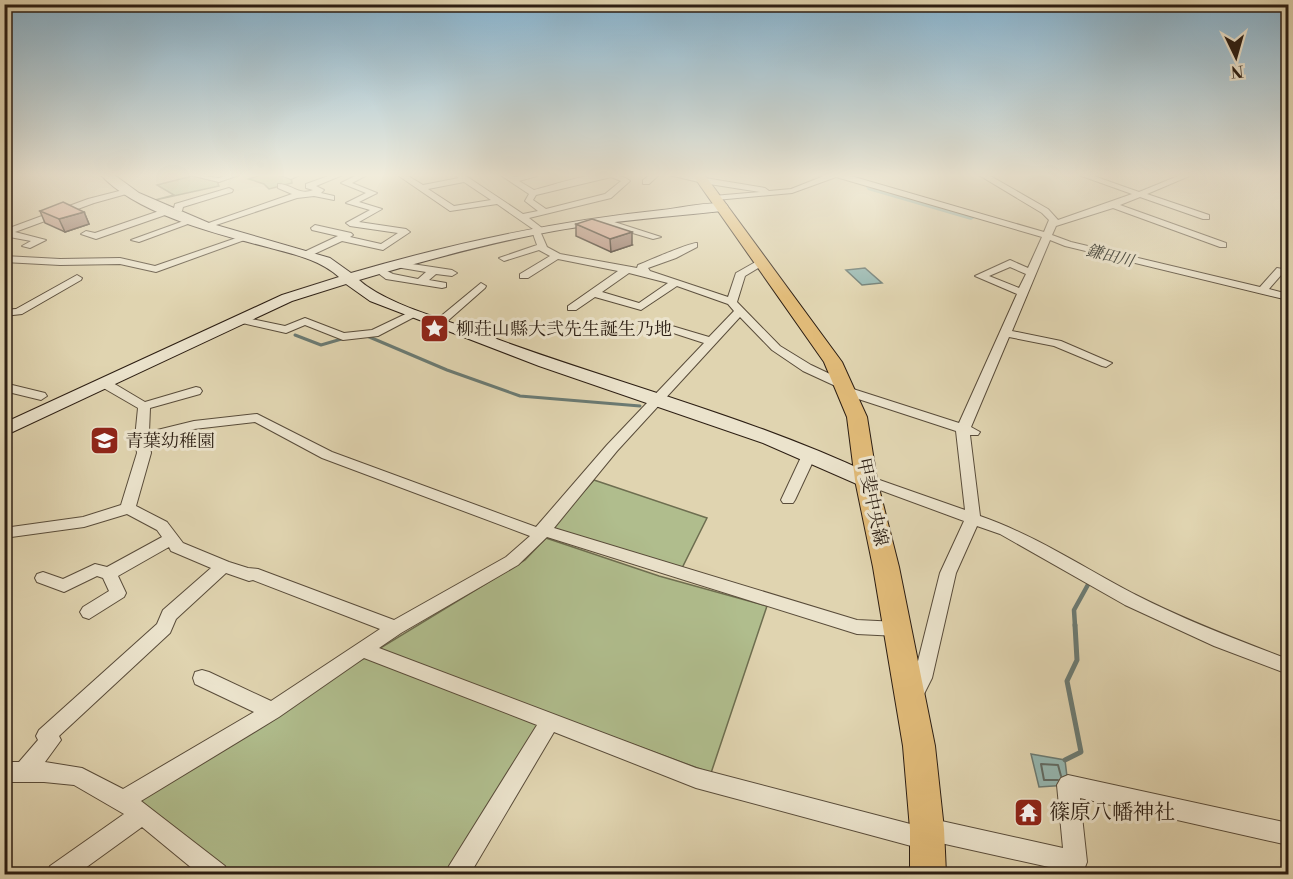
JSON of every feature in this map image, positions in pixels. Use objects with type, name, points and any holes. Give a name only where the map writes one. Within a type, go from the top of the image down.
[{"type":"main road","name":"甲斐中央線","points":[[728,215],[833,362],[856,417],[919,746],[927,834],[928,874]]},
{"type":"street","points":[[5,233],[53,215]]},
{"type":"street","points":[[86,234],[96,236],[157,215]]},
{"type":"street","points":[[178,215],[198,224],[307,254],[336,267],[368,295],[574,373],[809,455],[867,480],[1005,530],[1131,600],[1220,642],[1288,667]]},
{"type":"street","points":[[136,240],[229,215]]},
{"type":"street","points":[[315,228],[383,247],[406,232],[350,223],[366,215]]},
{"type":"street","points":[[520,215],[538,228],[536,231],[542,246],[556,256],[647,273],[736,306],[776,348],[807,368],[846,389],[968,431]]},
{"type":"street","points":[[523,217],[532,215]]},
{"type":"street","points":[[4,430],[287,298],[483,242],[602,221],[621,215]]},
{"type":"street","points":[[993,215],[1051,230],[1113,255],[1288,297]]},
{"type":"street","points":[[911,700],[923,678],[948,573],[973,518],[968,431],[1005,333],[1051,230],[1054,220],[1049,215]]},
{"type":"street","points":[[1051,230],[1088,215]]},
{"type":"street","points":[[1140,215],[1223,245]]},
{"type":"street","points":[[1200,215],[1206,217]]},
{"type":"street","points":[[602,221],[656,237]]},
{"type":"street","points":[[307,254],[366,227]]},
{"type":"street","points":[[5,233],[41,240],[27,246]]},
{"type":"street","points":[[4,259],[60,262],[120,261],[156,269],[245,238]]},
{"type":"street","points":[[647,273],[641,267],[694,245]]},
{"type":"street","points":[[504,258],[542,246]]},
{"type":"street","points":[[645,253],[660,261]]},
{"type":"street","points":[[524,276],[556,256]]},
{"type":"street","points":[[122,801],[272,711],[395,628],[512,561],[541,532],[612,448],[712,342],[736,306],[740,275],[762,261]]},
{"type":"street","points":[[1023,293],[980,276],[1010,263],[1032,273]]},
{"type":"street","points":[[399,265],[452,273]]},
{"type":"street","points":[[379,270],[390,277],[442,285]]},
{"type":"street","points":[[420,281],[434,270]]},
{"type":"street","points":[[572,308],[626,270]]},
{"type":"street","points":[[1262,291],[1280,270],[1288,273]]},
{"type":"street","points":[[4,313],[18,312],[77,278]]},
{"type":"street","points":[[594,293],[641,307],[675,283]]},
{"type":"street","points":[[440,323],[478,288],[493,294]]},
{"type":"street","points":[[242,320],[286,330],[305,321],[343,337],[374,334],[414,313]]},
{"type":"street","points":[[668,328],[712,342]]},
{"type":"street","points":[[1005,333],[1057,343],[1106,363]]},
{"type":"street","points":[[104,383],[144,406],[196,391]]},
{"type":"street","points":[[4,387],[41,396]]},
{"type":"street","points":[[128,508],[144,453],[142,438],[144,406]]},
{"type":"street","points":[[142,438],[194,425],[257,418],[327,455],[541,532],[857,627],[898,629]]},
{"type":"street","points":[[788,500],[809,455]]},
{"type":"street","points":[[4,533],[84,522],[128,508],[162,525],[177,546],[194,555],[249,575],[252,573],[395,628]]},
{"type":"street","points":[[44,578],[64,586],[95,570],[109,574],[171,539]]},
{"type":"street","points":[[14,772],[51,740],[46,736],[164,628],[169,615],[223,566]]},
{"type":"street","points":[[89,612],[118,594],[109,574]]},
{"type":"street","points":[[363,650],[696,778],[927,834],[1076,862],[1068,785],[1288,834]]},
{"type":"street","points":[[202,678],[272,711]]},
{"type":"street","points":[[458,874],[550,721]]},
{"type":"street","points":[[14,772],[80,777],[122,801],[217,874]]},
{"type":"street","points":[[58,874],[141,815]]},
{"type":"green space","points":[[594,480],[707,518],[682,568],[551,528]]},
{"type":"green space","points":[[546,538],[659,576],[767,606],[711,773],[377,650],[525,560]]},
{"type":"green space","points":[[371,654],[546,723],[454,874],[225,874],[128,801]]},
{"type":"water","points":[[865,268],[882,283],[862,285],[846,270]]},
{"type":"water","points":[[1031,754],[1065,760],[1068,785],[1039,787]]},
{"type":"building","points":[[50,215],[73,215],[59,219]]},
{"type":"building","points":[[592,219],[632,232],[610,239],[576,224]]},
{"type":"waterway","points":[[295,335],[321,345],[345,338]]},
{"type":"waterway","points":[[367,336],[447,370],[520,396],[640,406]]},
{"type":"waterway","points":[[1075,626],[1074,610],[1090,581]]},
{"type":"waterway","points":[[1065,760],[1081,752],[1067,681],[1077,660],[1075,625]]},
{"type":"place","name":"柳荘山縣大弐先生誕生乃地","points":[[435,329]]},
{"type":"place","name":"青葉幼稚園","points":[[104,441]]},
{"type":"place","name":"篠原八幡神社","points":[[1028,813]]},
{"type":"water label","name":"鎌田川","points":[[1110,256]]}]
